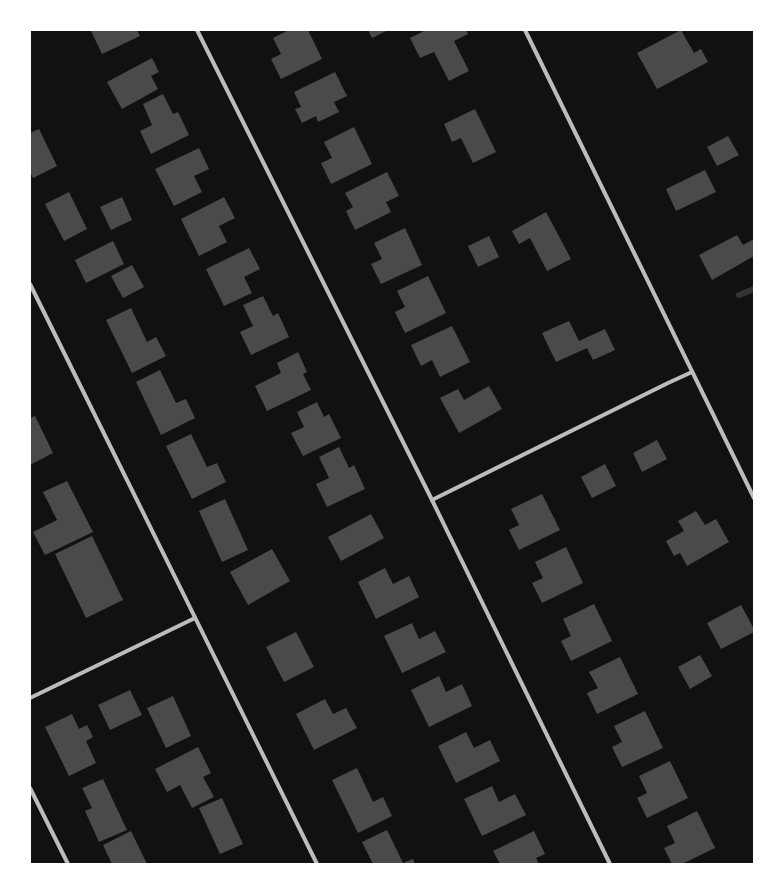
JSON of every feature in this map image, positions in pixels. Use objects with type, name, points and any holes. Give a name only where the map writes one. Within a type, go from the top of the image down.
[{"type":"street","points":[[196,30],[432,500],[610,864]]},
{"type":"street","points":[[525,30],[754,498]]},
{"type":"street","points":[[30,284],[317,864]]},
{"type":"street","points":[[432,500],[692,372]]},
{"type":"street","points":[[30,698],[195,618]]},
{"type":"street","points":[[30,788],[68,864]]},
{"type":"building","points":[[137,30],[140,36],[102,54],[91,31]]},
{"type":"building","points":[[289,30],[308,30],[322,59],[281,79],[271,59],[281,54],[273,38]]},
{"type":"building","points":[[368,30],[388,30],[372,38]]},
{"type":"building","points":[[426,30],[466,30],[468,34],[454,41],[469,71],[449,81],[434,52],[420,58],[410,38]]},
{"type":"building","points":[[681,30],[694,53],[701,49],[708,62],[657,89],[637,53]]},
{"type":"building","points":[[152,58],[159,72],[151,76],[158,89],[122,109],[107,82]]},
{"type":"building","points":[[335,72],[347,96],[334,102],[339,112],[318,122],[316,116],[302,123],[295,109],[301,107],[294,92]]},
{"type":"building","points":[[163,94],[173,114],[178,112],[189,135],[151,154],[140,131],[152,125],[143,104]]},
{"type":"building","points":[[475,109],[496,152],[473,163],[461,138],[452,142],[444,124]]},
{"type":"building","points":[[354,127],[372,164],[331,184],[321,163],[332,158],[324,142]]},
{"type":"building","points":[[39,129],[57,166],[33,178],[30,172],[30,133]]},
{"type":"building","points":[[728,136],[739,155],[717,166],[707,147]]},
{"type":"building","points":[[199,148],[209,169],[194,176],[202,192],[174,206],[155,169]]},
{"type":"building","points":[[705,170],[716,192],[676,211],[666,189]]},
{"type":"building","points":[[387,172],[399,196],[386,202],[391,212],[355,230],[346,211],[353,207],[345,193]]},
{"type":"building","points":[[69,192],[87,229],[64,241],[45,204]]},
{"type":"building","points":[[122,197],[132,220],[111,230],[100,207]]},
{"type":"building","points":[[224,197],[235,218],[219,226],[227,242],[199,256],[181,219]]},
{"type":"building","points":[[546,212],[571,259],[547,271],[530,238],[519,244],[512,231]]},
{"type":"building","points":[[405,228],[422,265],[381,284],[371,264],[382,259],[374,243]]},
{"type":"building","points":[[737,235],[743,245],[754,239],[754,256],[712,280],[699,255]]},
{"type":"building","points":[[489,236],[499,257],[478,267],[468,246]]},
{"type":"building","points":[[113,241],[124,264],[86,283],[75,260]]},
{"type":"building","points":[[249,248],[260,269],[244,277],[252,293],[224,306],[206,269]]},
{"type":"building","points":[[132,265],[144,287],[123,298],[111,276]]},
{"type":"building","points":[[428,276],[446,313],[405,333],[395,312],[405,307],[397,291]]},
{"type":"building","points":[[263,296],[273,316],[278,313],[289,337],[251,355],[240,332],[253,326],[243,305]]},
{"type":"building","points":[[131,308],[147,342],[156,337],[166,356],[132,373],[106,320]]},
{"type":"building","points":[[569,321],[579,341],[605,329],[615,350],[593,360],[587,348],[556,362],[542,333]]},
{"type":"building","points":[[452,326],[470,362],[440,377],[432,360],[421,366],[411,345]]},
{"type":"building","points":[[298,352],[307,372],[303,374],[311,390],[267,411],[255,386],[281,373],[277,363]]},
{"type":"building","points":[[160,370],[176,403],[186,399],[195,418],[161,435],[136,382]]},
{"type":"building","points":[[489,386],[502,409],[459,433],[440,398],[458,389],[464,400]]},
{"type":"building","points":[[317,402],[324,417],[329,414],[341,438],[303,456],[291,433],[304,427],[297,412]]},
{"type":"building","points":[[35,416],[53,453],[30,465],[30,418]]},
{"type":"building","points":[[191,434],[207,467],[217,463],[226,482],[192,499],[166,446]]},
{"type":"building","points":[[657,440],[667,459],[642,472],[633,453]]},
{"type":"building","points":[[339,447],[349,468],[354,465],[365,489],[327,507],[316,484],[329,478],[319,457]]},
{"type":"building","points":[[605,464],[616,486],[592,498],[581,477]]},
{"type":"building","points":[[67,481],[93,532],[45,555],[33,532],[57,520],[43,492]]},
{"type":"building","points":[[542,494],[560,530],[519,550],[509,530],[519,525],[511,509]]},
{"type":"building","points":[[225,499],[248,550],[222,562],[199,511]]},
{"type":"building","points":[[696,511],[705,525],[716,519],[729,542],[687,566],[680,553],[674,556],[666,541],[684,531],[678,521]]},
{"type":"building","points":[[371,514],[384,538],[341,561],[328,537]]},
{"type":"building","points":[[92,536],[123,600],[86,618],[55,554]]},
{"type":"building","points":[[566,547],[583,583],[542,603],[532,583],[543,578],[535,562]]},
{"type":"building","points":[[272,549],[290,581],[248,605],[230,572]]},
{"type":"building","points":[[385,568],[393,584],[409,576],[419,597],[376,619],[358,582]]},
{"type":"building","points":[[594,604],[612,641],[571,661],[561,641],[571,636],[563,619]]},
{"type":"building","points":[[741,605],[754,629],[754,632],[721,649],[707,623]]},
{"type":"building","points":[[412,623],[419,639],[435,631],[446,652],[402,673],[384,636]]},
{"type":"building","points":[[296,632],[314,667],[284,682],[266,647]]},
{"type":"building","points":[[700,655],[712,676],[690,689],[678,667]]},
{"type":"building","points":[[620,657],[638,694],[597,714],[587,693],[598,688],[589,672]]},
{"type":"building","points":[[439,676],[446,692],[462,684],[472,706],[429,727],[411,690]]},
{"type":"building","points":[[130,690],[142,715],[110,730],[98,705]]},
{"type":"building","points":[[173,696],[191,736],[166,748],[147,708]]},
{"type":"building","points":[[325,699],[333,714],[346,708],[357,728],[314,750],[296,714]]},
{"type":"building","points":[[645,711],[663,748],[622,767],[612,747],[622,742],[614,726]]},
{"type":"building","points":[[72,714],[79,729],[87,725],[93,737],[86,741],[96,763],[69,776],[45,727]]},
{"type":"building","points":[[466,732],[474,748],[490,740],[500,761],[456,783],[438,746]]},
{"type":"building","points":[[198,747],[211,773],[203,777],[214,797],[192,808],[180,785],[167,792],[155,769]]},
{"type":"building","points":[[670,761],[688,798],[647,818],[637,798],[647,793],[639,776]]},
{"type":"building","points":[[357,768],[373,802],[383,797],[392,816],[358,833],[332,780]]},
{"type":"building","points":[[103,779],[127,830],[99,842],[85,811],[92,808],[82,788]]},
{"type":"building","points":[[492,786],[499,802],[515,794],[526,815],[482,836],[464,799]]},
{"type":"building","points":[[222,798],[243,844],[220,854],[199,808]]},
{"type":"building","points":[[697,811],[715,848],[682,864],[672,864],[664,848],[675,843],[667,826]]},
{"type":"building","points":[[387,830],[403,863],[413,859],[415,864],[373,864],[362,842]]},
{"type":"building","points":[[131,831],[147,864],[112,864],[103,845]]},
{"type":"building","points":[[534,831],[545,854],[536,858],[539,864],[500,864],[493,851]]},
{"type":"waterway","points":[[739,295],[754,289]]}]
